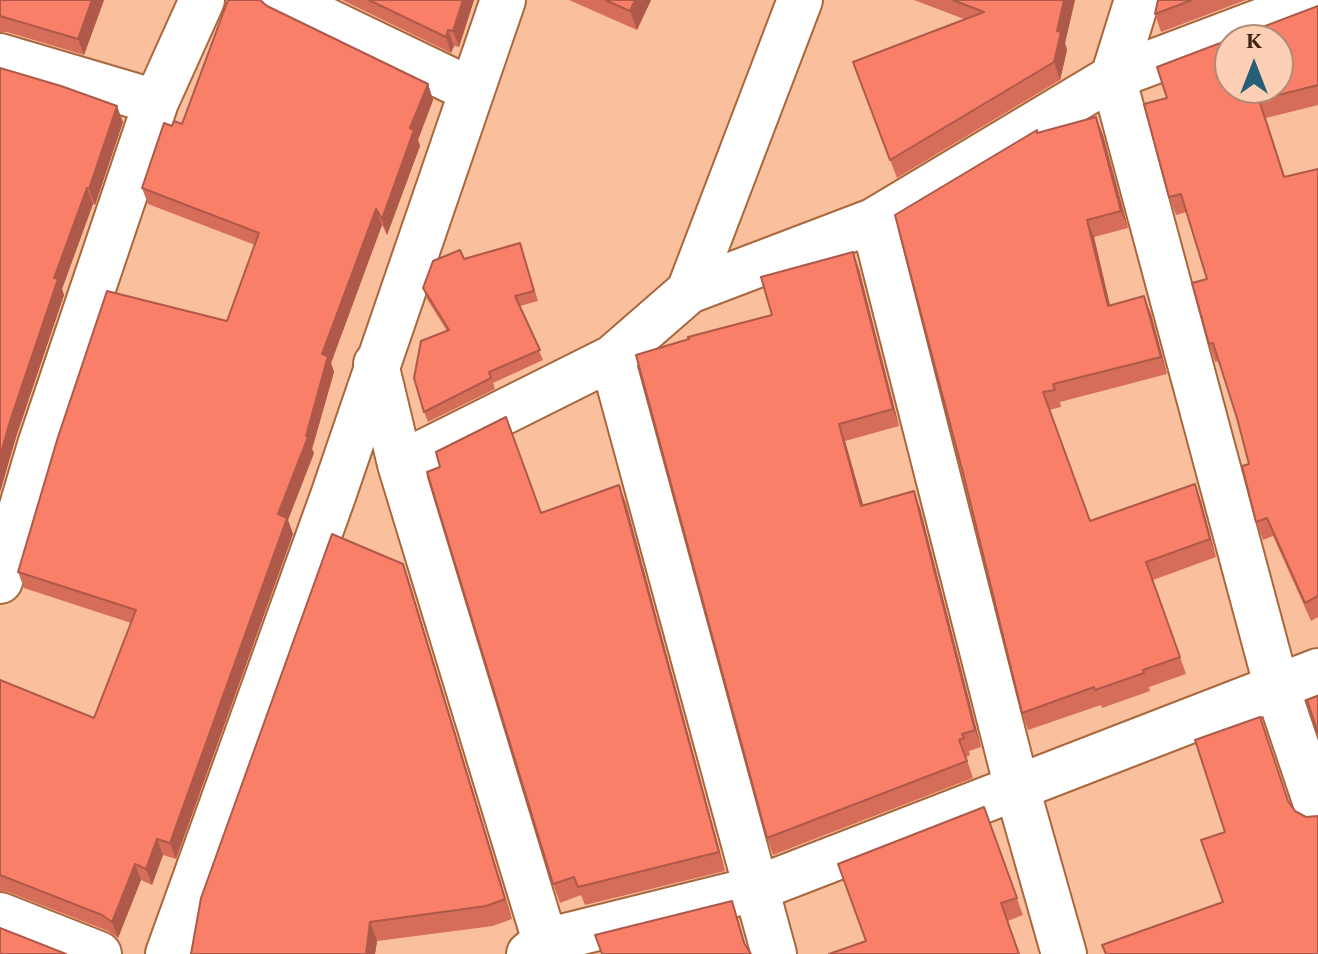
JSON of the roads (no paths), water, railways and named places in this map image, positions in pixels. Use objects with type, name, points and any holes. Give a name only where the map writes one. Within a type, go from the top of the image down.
[{"type":"street","points":[[0,581],[40,445],[156,102],[202,0]]},
{"type":"street","points":[[284,0],[471,90]]},
{"type":"street","points":[[168,954],[327,510],[503,0]]},
{"type":"street","points":[[689,291],[800,0]]},
{"type":"street","points":[[1137,0],[1113,77],[1277,688],[1318,810]]},
{"type":"street","points":[[400,464],[612,358],[689,291],[873,221],[1113,77],[1317,0]]},
{"type":"street","points":[[0,56],[156,102]]},
{"type":"street","points":[[873,221],[1017,788],[1064,954]]},
{"type":"street","points":[[612,358],[774,954]]},
{"type":"street","points":[[376,364],[400,464],[537,948],[755,889],[1318,671]]},
{"type":"street","points":[[0,915],[99,954]]}]
